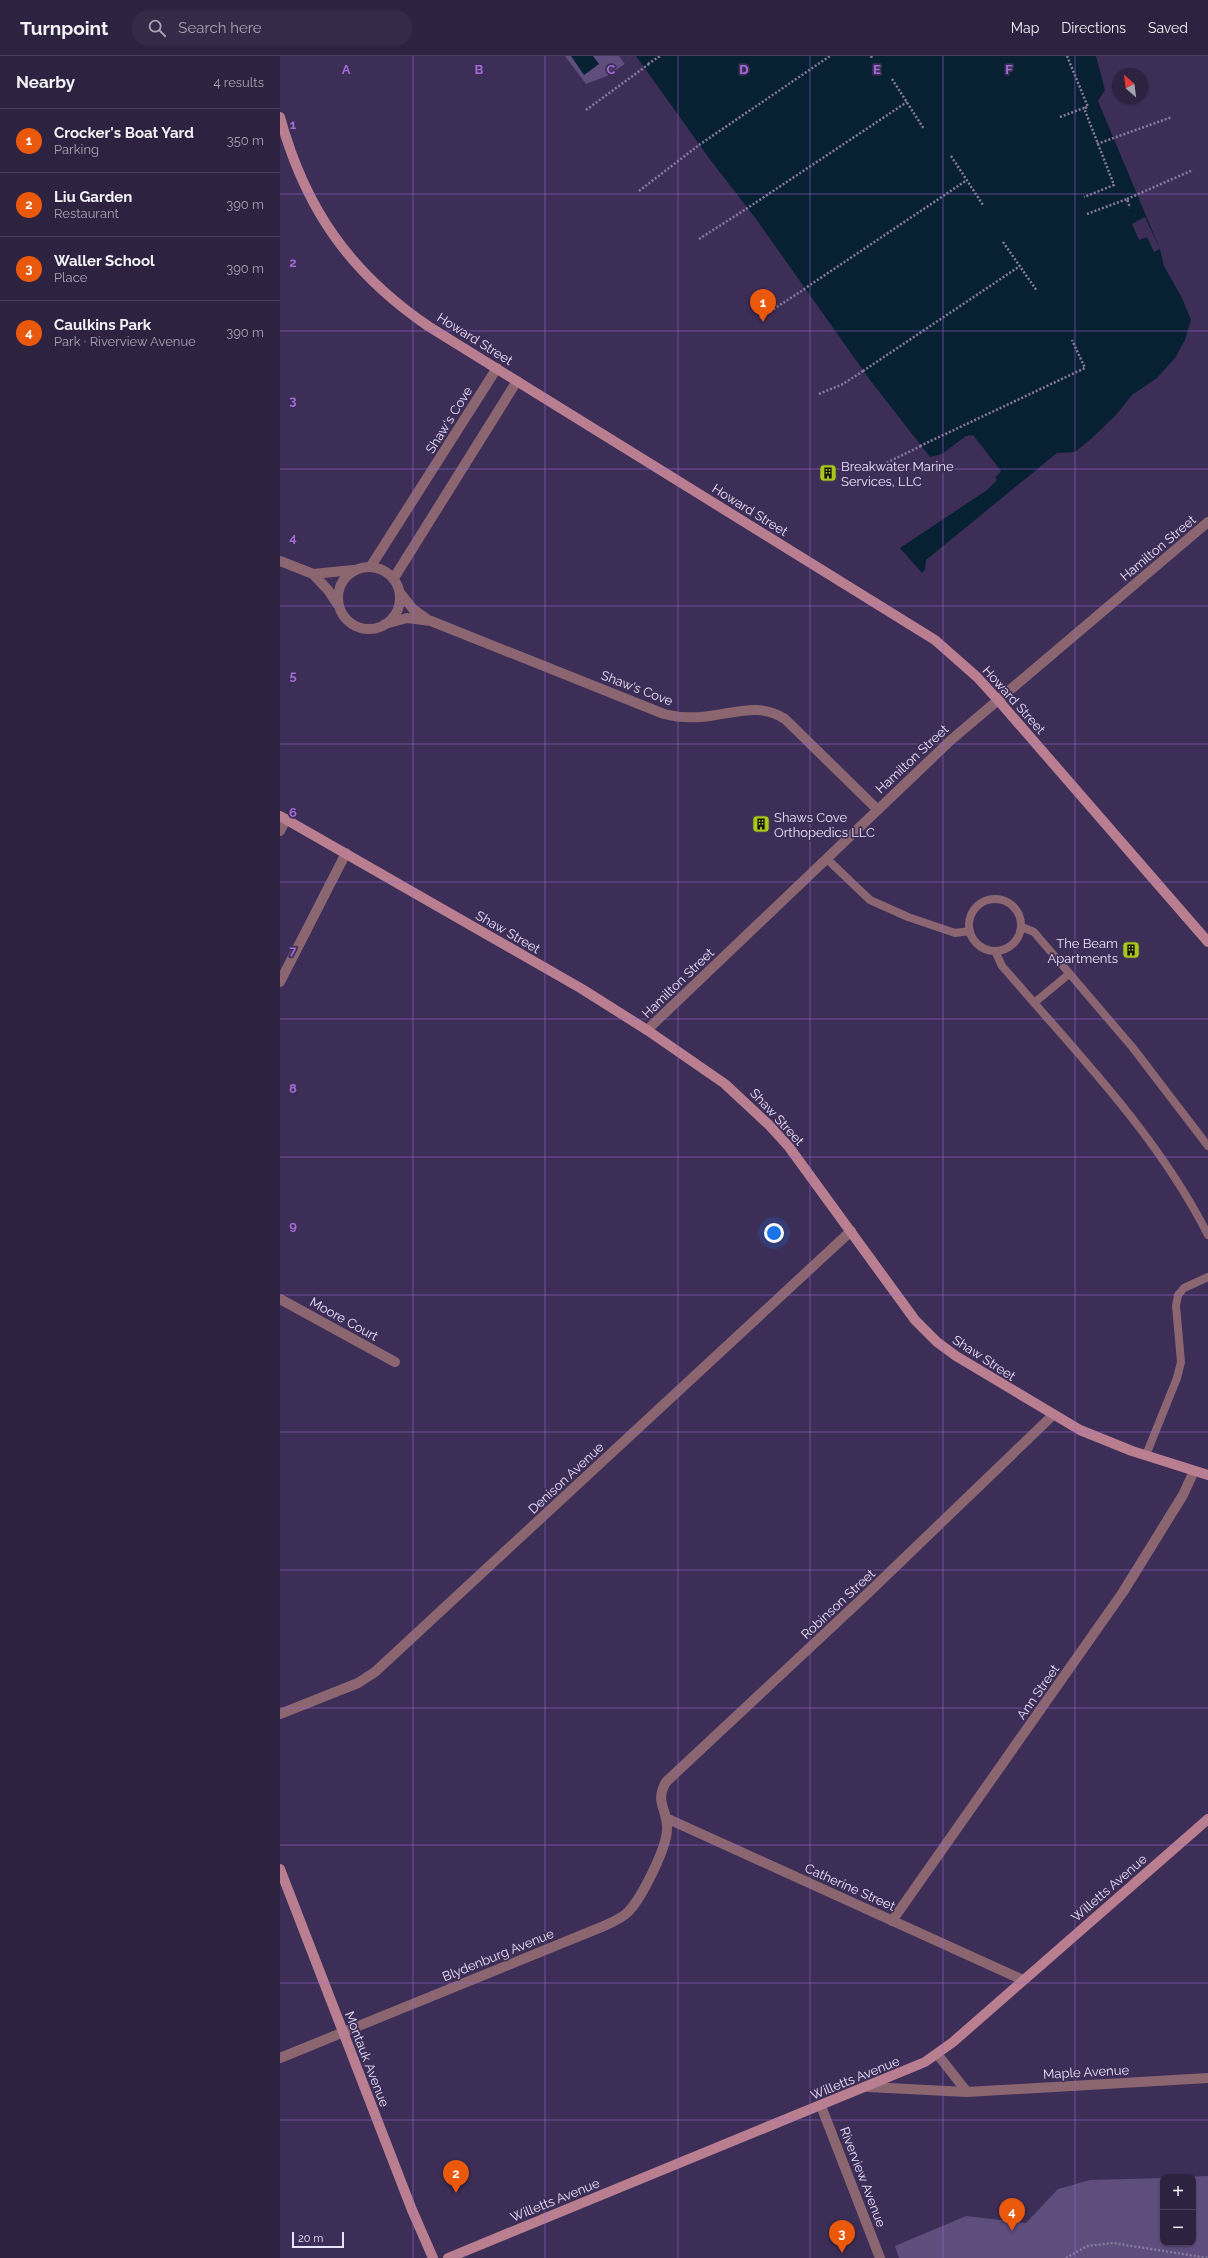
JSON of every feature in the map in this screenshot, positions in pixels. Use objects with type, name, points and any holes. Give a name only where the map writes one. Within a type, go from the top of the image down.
[{"type":"main road","name":"Howard Street","points":[[280,117],[292,155],[311,201],[324,222],[353,262],[388,297],[407,312],[517,381],[935,640],[978,677],[1208,942]]},
{"type":"main road","name":"Shaw Street","points":[[283,818],[582,989],[647,1030],[726,1084],[748,1104],[789,1147],[905,1308],[937,1342],[985,1374],[1053,1415],[1095,1437],[1208,1475]]},
{"type":"main road","name":"Willetts Avenue","points":[[448,2258],[915,2068],[938,2055],[1208,1819]]},
{"type":"main road","name":"Montauk Avenue","points":[[280,1868],[412,2210],[433,2258]]},
{"type":"street","name":"Shaw's Cove","points":[[366,567],[497,368]]},
{"type":"street","points":[[394,578],[517,381]]},
{"type":"street","name":"Hamilton Street","points":[[647,1030],[951,740],[1208,522]]},
{"type":"street","points":[[280,561],[313,574],[338,573],[366,567],[380,568],[394,578],[401,594],[397,612],[385,624],[372,628],[359,627],[348,620],[328,590],[313,574]]},
{"type":"street","points":[[340,609],[339,592],[342,583],[347,576],[366,567]]},
{"type":"street","name":"Shaw's Cove","points":[[401,594],[413,609],[431,621],[664,714],[702,717],[758,708],[777,714],[785,719],[878,810]]},
{"type":"street","name":"Shaw's Cove","points":[[385,624],[407,618],[431,621]]},
{"type":"street","points":[[280,831],[283,818]]},
{"type":"street","points":[[280,982],[346,854]]},
{"type":"street","name":"Denison Avenue","points":[[280,1714],[358,1683],[375,1672],[851,1231]]},
{"type":"street","name":"Moore Court","points":[[280,1299],[395,1362]]},
{"type":"street","name":"Robinson Street","points":[[666,1818],[660,1800],[666,1782],[866,1595],[1053,1415]]},
{"type":"street","name":"Ann Street","points":[[892,1921],[1123,1592],[1183,1495],[1194,1471]]},
{"type":"street","name":"Catherine Street","points":[[666,1818],[1024,1980]]},
{"type":"street","name":"Blydenburg Avenue","points":[[280,2058],[616,1921],[627,1913],[642,1893],[664,1845],[667,1828],[666,1818]]},
{"type":"street","points":[[938,2055],[966,2092]]},
{"type":"street","name":"Maple Avenue","points":[[868,2087],[966,2092],[1208,2078]]},
{"type":"street","name":"Riverview Avenue","points":[[821,2106],[880,2258]]},
{"type":"lane","points":[[826,859],[870,900],[908,917],[955,933],[970,931]]},
{"type":"lane","points":[[996,898],[1004,900],[1015,907],[1021,918],[1022,927],[1020,935],[1015,943],[1008,948],[996,951],[983,948],[976,943],[970,931],[970,918],[973,910],[979,904],[996,898]]},
{"type":"lane","points":[[1022,927],[1034,932],[1133,1048],[1208,1146]]},
{"type":"lane","points":[[996,951],[1002,966],[1116,1099],[1168,1167],[1195,1210],[1208,1235]]},
{"type":"lane","points":[[1034,1003],[1069,974]]},
{"type":"lane","points":[[1146,1455],[1177,1378],[1181,1362],[1176,1306],[1178,1295],[1184,1288],[1208,1277]]},
{"type":"path","points":[[586,110],[660,56]]},
{"type":"path","points":[[639,191],[678,159],[830,56]]},
{"type":"path","points":[[1060,117],[1088,107],[1067,56]]},
{"type":"path","points":[[644,67],[649,64]]},
{"type":"path","points":[[892,79],[924,129]]},
{"type":"path","points":[[699,239],[907,102]]},
{"type":"path","points":[[1084,108],[1114,185],[1084,197]]},
{"type":"path","points":[[1097,144],[1172,117]]},
{"type":"path","points":[[699,145],[704,141]]},
{"type":"path","points":[[951,156],[983,205]]},
{"type":"path","points":[[1087,214],[1136,195],[1192,170]]},
{"type":"path","points":[[760,318],[967,180]]},
{"type":"path","points":[[1126,199],[1130,208]]},
{"type":"path","points":[[746,210],[752,205]]},
{"type":"path","points":[[1003,242],[1036,291]]},
{"type":"path","points":[[819,394],[843,384],[1020,266]]},
{"type":"path","points":[[806,287],[810,285]]},
{"type":"path","points":[[920,446],[1085,368],[1072,340]]},
{"type":"path","points":[[863,371],[870,366]]},
{"type":"path","points":[[876,468],[926,443]]},
{"type":"path","points":[[1066,2258],[1087,2246],[1112,2243],[1208,2258]]},
{"type":"shaded area","points":[[565,56],[624,56],[628,62],[607,76],[586,84]]},
{"type":"shaded area","points":[[1196,2176],[1208,2176],[1208,2258],[899,2258],[895,2246],[966,2216],[1026,2223],[1058,2189],[1090,2180],[1160,2178],[1160,2246],[1196,2246]]},
{"type":"water","points":[[571,56],[593,56],[599,64],[584,75]]},
{"type":"water","points":[[621,56],[1096,56],[1105,90],[1098,101],[1160,249],[1164,266],[1182,298],[1191,320],[1185,340],[1175,358],[1157,378],[1132,395],[1116,415],[1092,438],[1075,452],[1057,453],[926,560],[925,570],[922,573],[900,548],[987,490],[997,480],[995,478],[1001,471],[978,442],[938,471]]},
{"type":"pier","points":[[619,56],[636,56],[709,158],[756,219],[870,380],[930,457],[942,454],[966,436],[973,435],[988,454],[985,454],[978,444],[939,472],[929,472],[924,468],[855,381]]},
{"type":"pier","points":[[1145,217],[1160,249],[1154,252],[1147,237],[1139,240],[1132,224]]},
{"type":"place","name":"Crocker's Boat Yard","points":[[763,322]]},
{"type":"place","name":"Breakwater Marine Services, LLC","points":[[828,473]]},
{"type":"place","name":"Shaws Cove Orthopedics LLC","points":[[761,824]]},
{"type":"place","name":"The Beam Apartments","points":[[1131,950]]},
{"type":"place","name":"Liu Garden","points":[[456,2193]]},
{"type":"place","name":"Caulkins Park","points":[[1012,2231]]},
{"type":"place","name":"Waller School","points":[[842,2253]]}]
